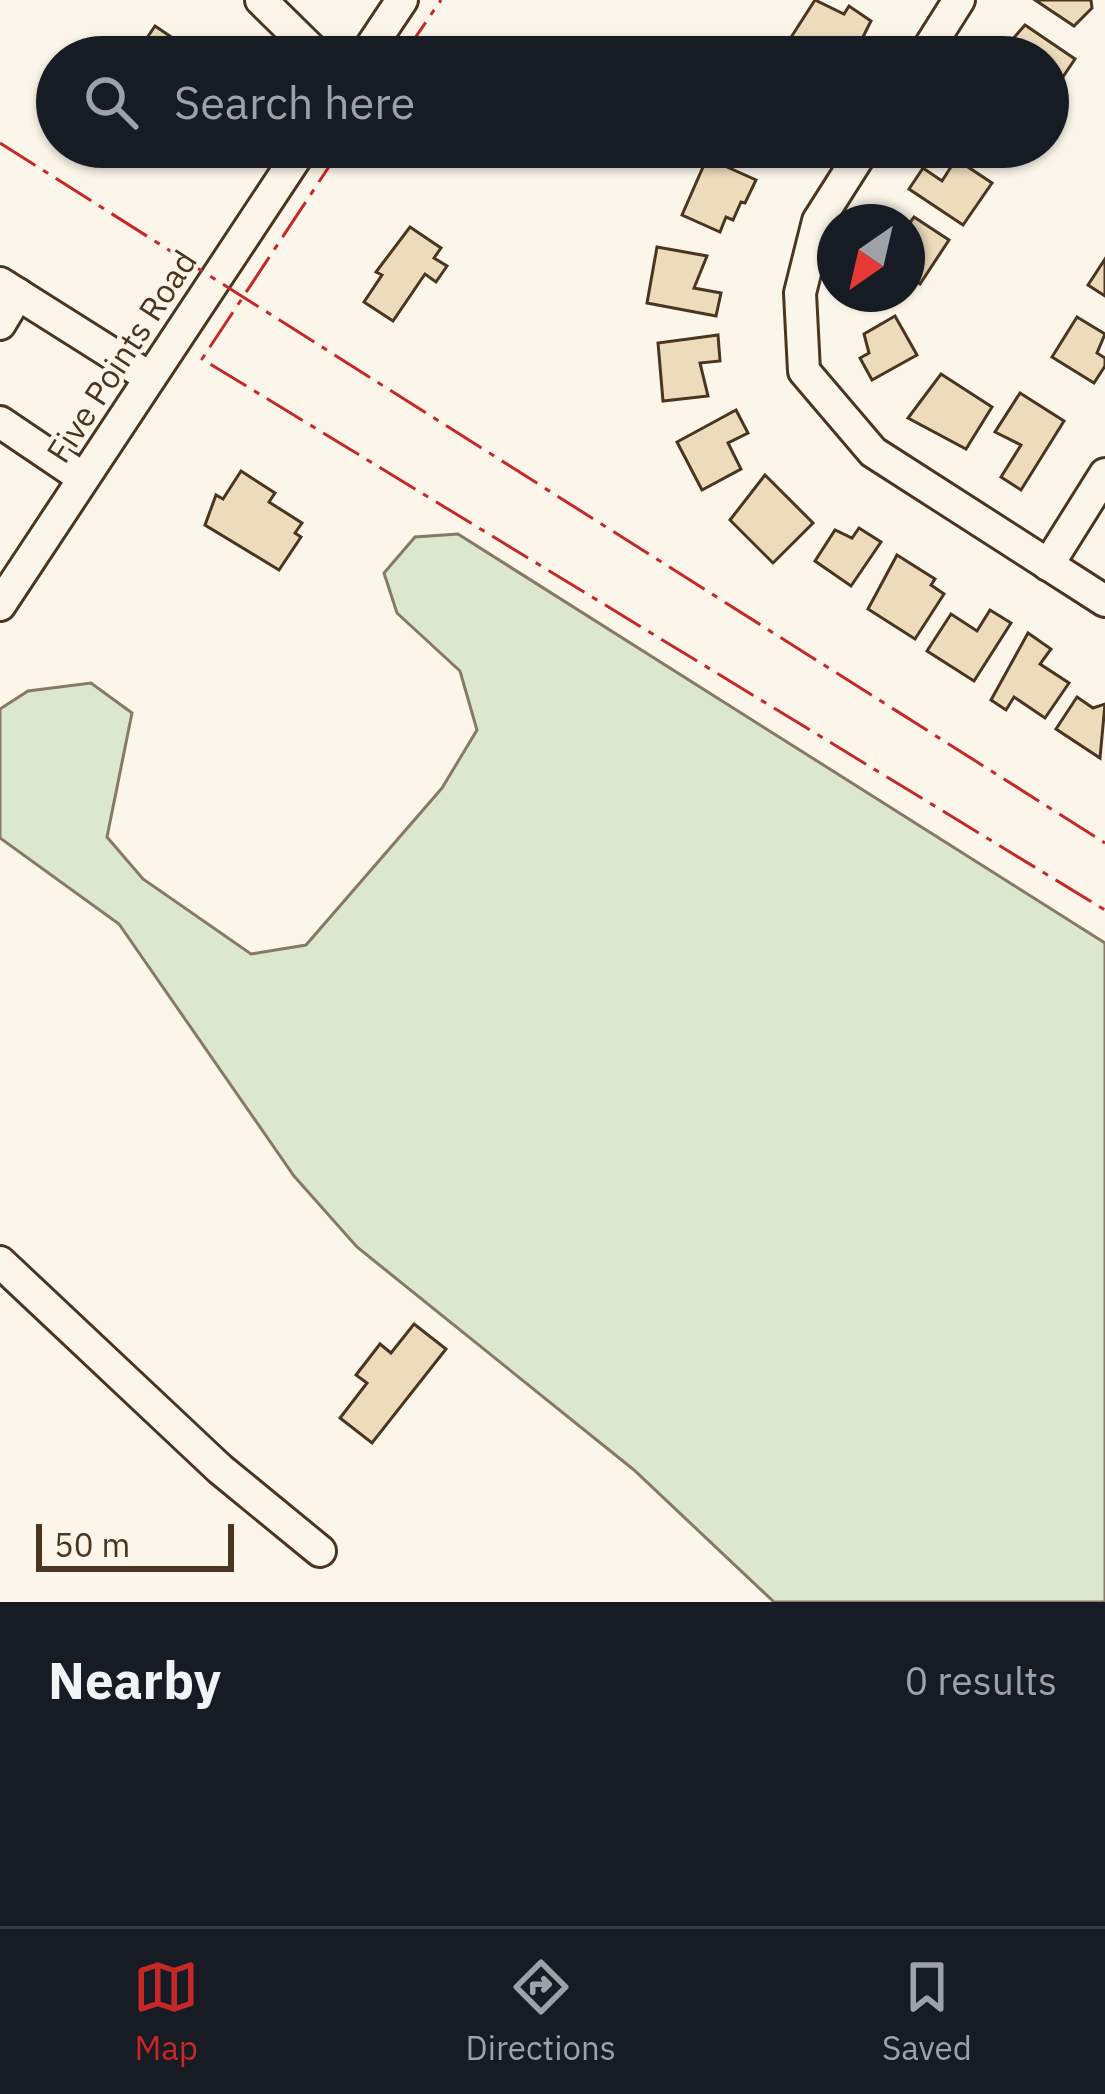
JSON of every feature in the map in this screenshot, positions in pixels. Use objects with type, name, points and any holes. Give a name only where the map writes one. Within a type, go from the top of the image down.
[{"type":"street","points":[[261,0],[298,36]]},
{"type":"street","points":[[378,36],[402,0]]},
{"type":"street","points":[[936,36],[959,0]]},
{"type":"street","name":"Five Points Road","points":[[0,605],[289,168]]},
{"type":"street","points":[[852,168],[818,221],[800,293],[805,371],[873,452],[1105,601]]},
{"type":"street","points":[[0,324],[9,289],[149,377]]},
{"type":"street","points":[[0,422],[83,478]]},
{"type":"street","points":[[1048,565],[1105,474]]},
{"type":"street","points":[[0,1262],[220,1469],[320,1552]]},
{"type":"green space","points":[[458,534],[1105,943],[1105,1602],[774,1602],[634,1470],[357,1247],[294,1176],[119,924],[0,838],[0,709],[28,691],[91,683],[132,713],[107,837],[143,879],[251,954],[306,945],[442,788],[477,730],[460,671],[397,613],[384,573],[415,537]]},
{"type":"building","points":[[815,0],[844,14],[849,6],[871,21],[864,36],[792,36]]},
{"type":"building","points":[[1035,0],[1091,0],[1092,8],[1074,26]]},
{"type":"building","points":[[1025,25],[1041,36],[1015,36]]},
{"type":"building","points":[[155,26],[170,36],[148,36]]},
{"type":"building","points":[[703,168],[729,168],[756,180],[745,203],[741,202],[733,220],[726,217],[720,232],[682,215]]},
{"type":"building","points":[[923,168],[942,181],[950,168],[970,168],[992,183],[963,225],[909,189]]},
{"type":"building","points":[[925,224],[949,240],[925,276]]},
{"type":"building","points":[[410,227],[441,248],[434,258],[447,266],[436,282],[425,274],[393,321],[364,302],[382,275],[376,272]]},
{"type":"building","points":[[657,247],[707,256],[694,288],[721,293],[716,316],[647,303]]},
{"type":"building","points":[[1105,259],[1105,296],[1088,285]]},
{"type":"building","points":[[895,316],[917,355],[872,380],[860,358],[869,353],[864,334]]},
{"type":"building","points":[[1077,317],[1105,334],[1097,353],[1105,358],[1105,366],[1094,383],[1052,357]]},
{"type":"building","points":[[718,335],[720,361],[700,363],[708,396],[663,401],[658,343]]},
{"type":"building","points":[[941,374],[992,407],[966,449],[908,418]]},
{"type":"building","points":[[1020,393],[1064,421],[1021,490],[1001,477],[1021,445],[995,432]]},
{"type":"building","points":[[736,410],[748,433],[728,443],[741,469],[702,490],[677,442]]},
{"type":"building","points":[[241,471],[275,493],[269,502],[302,523],[295,533],[301,537],[279,570],[205,525],[216,495],[223,499]]},
{"type":"building","points":[[765,475],[813,523],[773,563],[730,520]]},
{"type":"building","points":[[859,528],[881,542],[851,586],[815,561],[835,530],[852,538]]},
{"type":"building","points":[[897,555],[935,579],[931,585],[944,594],[915,639],[868,609]]},
{"type":"building","points":[[990,610],[1011,623],[974,681],[927,651],[951,614],[977,631]]},
{"type":"building","points":[[1028,633],[1051,649],[1040,664],[1069,683],[1045,718],[1014,697],[1006,710],[991,700]]},
{"type":"building","points":[[1077,697],[1093,708],[1105,704],[1100,758],[1056,729]]},
{"type":"building","points":[[414,1324],[446,1349],[372,1443],[340,1418],[367,1383],[356,1375],[380,1344],[391,1353]]},
{"type":"power","points":[[416,36],[441,0]]},
{"type":"power","points":[[0,143],[36,166]]},
{"type":"power","points":[[39,168],[1105,843]]},
{"type":"power","points":[[328,168],[202,359],[1105,910]]}]
